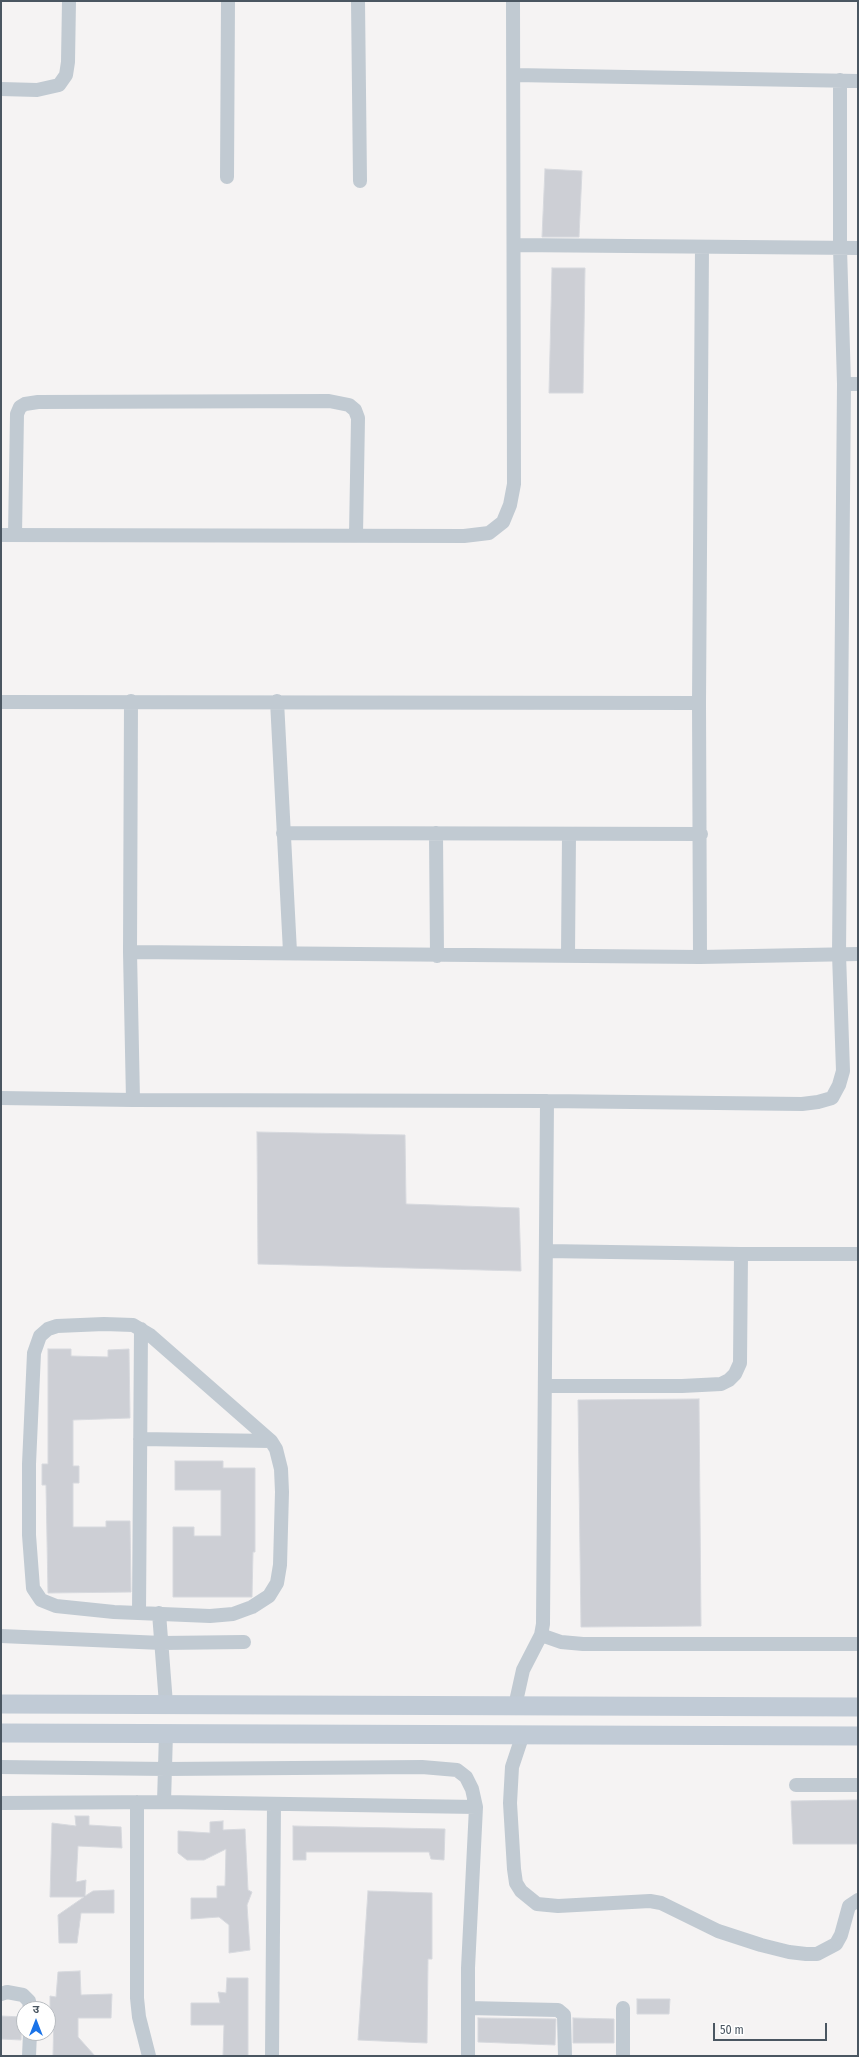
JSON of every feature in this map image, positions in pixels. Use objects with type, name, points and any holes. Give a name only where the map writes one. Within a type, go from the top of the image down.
[{"type":"street","points":[[1,89],[37,90],[59,85],[66,75],[68,62],[70,1]]},
{"type":"street","points":[[226,177],[228,1]]},
{"type":"street","points":[[358,1],[360,181]]},
{"type":"street","points":[[1,535],[464,536],[489,533],[503,522],[510,505],[514,484],[513,1]]},
{"type":"street","points":[[514,75],[858,80]]},
{"type":"street","points":[[1,1098],[802,1104],[832,1098],[839,1085],[842,1071],[839,954],[844,384],[840,248],[840,80]]},
{"type":"street","points":[[514,246],[858,248]]},
{"type":"street","points":[[700,957],[702,247]]},
{"type":"street","points":[[844,384],[858,384]]},
{"type":"street","points":[[15,535],[17,414],[20,407],[25,404],[38,402],[329,401],[349,405],[355,410],[358,418],[356,535]]},
{"type":"street","points":[[131,701],[130,952],[132,1100]]},
{"type":"street","points":[[1,702],[277,701],[700,703]]},
{"type":"street","points":[[277,701],[290,952]]},
{"type":"street","points":[[283,833],[569,835],[701,834]]},
{"type":"street","points":[[436,833],[436,956]]},
{"type":"street","points":[[568,955],[569,835]]},
{"type":"street","points":[[130,952],[290,952],[436,956],[568,955],[700,957],[858,954]]},
{"type":"street","points":[[515,1706],[523,1670],[541,1635],[543,1624],[547,1101]]},
{"type":"street","points":[[546,1251],[858,1254]]},
{"type":"street","points":[[545,1386],[682,1386],[721,1384],[729,1380],[735,1374],[740,1363],[741,1254]]},
{"type":"street","points":[[124,1324],[142,1329],[271,1441],[278,1458],[282,1492],[280,1565],[277,1583],[269,1596],[252,1607],[233,1614],[210,1616],[139,1613],[56,1606],[41,1600],[33,1588],[30,1570],[28,1464],[34,1353],[40,1336],[48,1329],[57,1326],[124,1324]]},
{"type":"street","points":[[139,1613],[142,1329]]},
{"type":"street","points":[[140,1439],[271,1441]]},
{"type":"street","points":[[159,1613],[166,1704]]},
{"type":"street","points":[[541,1635],[561,1642],[583,1644],[858,1644]]},
{"type":"street","points":[[1,1636],[162,1643],[244,1642]]},
{"type":"street","points":[[1,1704],[858,1707]]},
{"type":"street","points":[[1,1733],[858,1736]]},
{"type":"street","points":[[164,1802],[166,1733]]},
{"type":"street","points":[[523,1734],[512,1767],[510,1803],[514,1869],[516,1883],[521,1892],[537,1904],[558,1906],[650,1901],[661,1903],[718,1931],[761,1945],[789,1952],[817,1954],[836,1944],[841,1935],[849,1906],[858,1900]]},
{"type":"street","points":[[1,1767],[446,1768],[457,1770],[466,1777],[472,1789],[476,1807],[469,1920],[468,2056]]},
{"type":"street","points":[[796,1785],[858,1785]]},
{"type":"street","points":[[137,1802],[137,1998],[139,2017],[149,2056]]},
{"type":"street","points":[[1,1803],[164,1802],[476,1807]]},
{"type":"street","points":[[272,2056],[274,1804]]},
{"type":"street","points":[[1,1994],[16,1993],[23,1996],[28,2001]]},
{"type":"street","points":[[468,2008],[558,2010],[564,2015],[565,2056]]},
{"type":"street","points":[[623,2008],[623,2056]]},
{"type":"street","points":[[29,2056],[30,2041]]},
{"type":"building","points":[[545,169],[582,171],[579,237],[542,237]]},
{"type":"building","points":[[552,268],[585,268],[583,393],[549,393]]},
{"type":"building","points":[[257,1132],[405,1135],[406,1204],[519,1208],[521,1271],[258,1264]]},
{"type":"building","points":[[48,1349],[71,1349],[71,1356],[108,1357],[108,1350],[129,1349],[130,1418],[73,1420],[73,1466],[79,1466],[79,1483],[73,1483],[73,1527],[106,1527],[106,1521],[130,1521],[131,1592],[48,1593],[46,1485],[42,1485],[42,1464],[48,1464]]},
{"type":"building","points":[[699,1399],[701,1626],[581,1627],[578,1400]]},
{"type":"building","points":[[175,1461],[223,1461],[223,1468],[255,1468],[255,1552],[253,1552],[252,1597],[173,1597],[173,1527],[194,1527],[194,1536],[221,1536],[221,1490],[175,1490]]},
{"type":"building","points":[[858,1800],[858,1844],[793,1844],[791,1801]]},
{"type":"building","points":[[75,1816],[89,1816],[89,1825],[121,1827],[122,1848],[78,1846],[76,1882],[86,1880],[85,1896],[93,1891],[114,1890],[114,1913],[81,1913],[77,1943],[59,1943],[58,1915],[84,1897],[50,1897],[52,1823],[76,1826]]},
{"type":"building","points":[[223,1821],[223,1830],[245,1829],[248,1890],[252,1892],[247,1905],[250,1950],[229,1953],[229,1925],[219,1917],[191,1919],[191,1898],[217,1898],[217,1886],[225,1886],[226,1849],[204,1860],[187,1860],[178,1853],[178,1831],[210,1833],[210,1822]]},
{"type":"building","points":[[293,1826],[445,1829],[444,1860],[431,1859],[429,1852],[306,1852],[306,1860],[293,1860]]},
{"type":"building","points":[[368,1891],[432,1893],[432,1959],[428,1959],[427,2043],[358,2040]]},
{"type":"building","points":[[80,1971],[81,1995],[112,1994],[111,2018],[78,2018],[78,2037],[95,2056],[53,2056],[53,2041],[56,2041],[56,2001],[50,2001],[50,1996],[56,1997],[58,1972]]},
{"type":"building","points":[[227,1978],[248,1978],[248,2056],[223,2056],[224,2025],[191,2025],[191,2003],[220,2003],[218,1992],[226,1993]]},
{"type":"building","points":[[637,1999],[670,1999],[669,2014],[637,2014]]},
{"type":"building","points":[[1,2016],[16,2017],[16,2040],[1,2039]]},
{"type":"building","points":[[478,2018],[556,2019],[555,2045],[478,2042]]},
{"type":"building","points":[[573,2018],[614,2019],[614,2043],[573,2043]]}]
